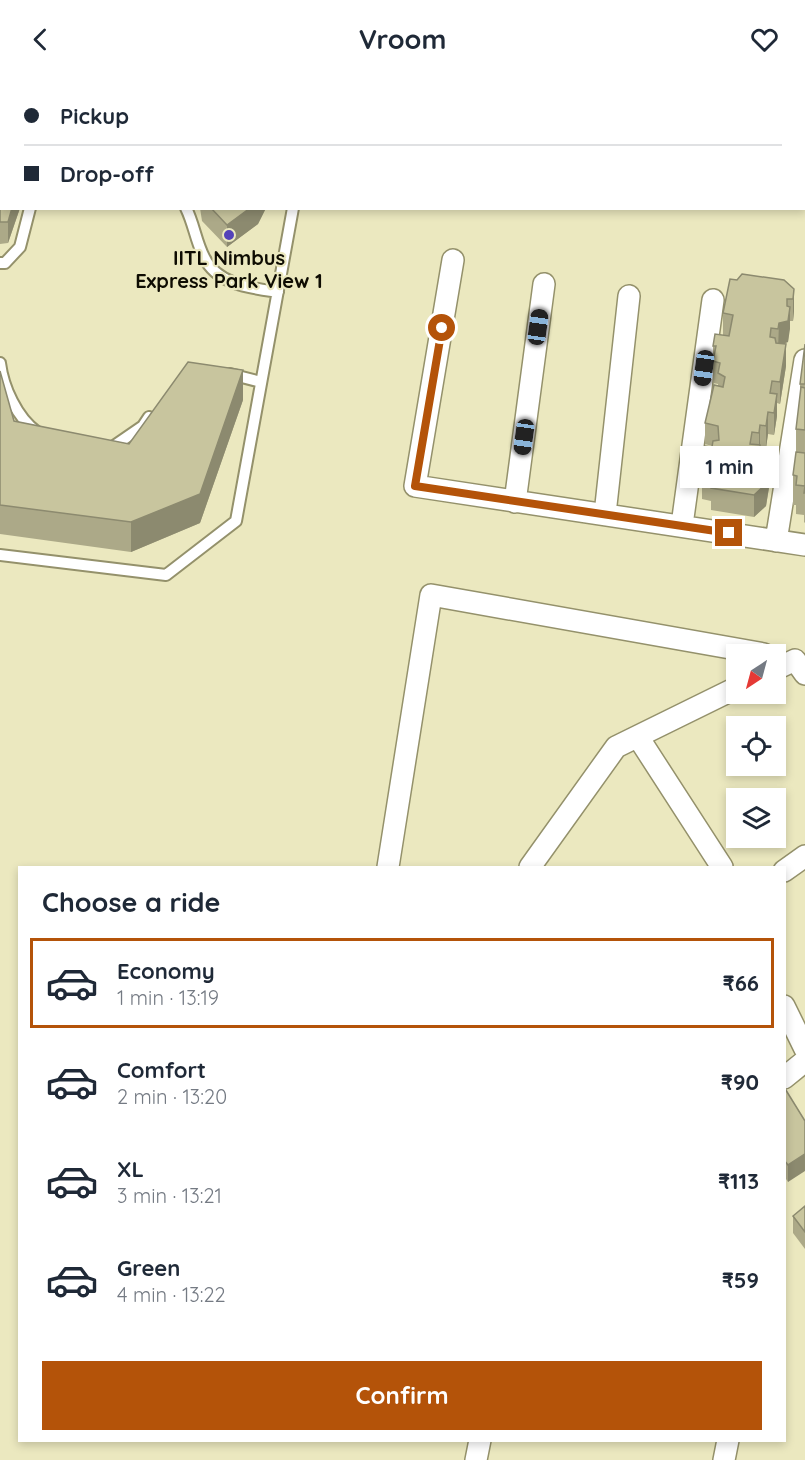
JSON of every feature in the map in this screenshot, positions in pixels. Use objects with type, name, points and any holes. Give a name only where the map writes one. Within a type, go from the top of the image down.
[{"type":"street","points":[[453,260],[415,486],[805,545]]},
{"type":"street","points":[[515,502],[544,284]]},
{"type":"street","points":[[606,514],[629,296]]},
{"type":"street","points":[[682,525],[714,300]]},
{"type":"street","points":[[776,541],[805,360]]},
{"type":"street","points":[[388,866],[431,595],[726,647]]},
{"type":"street","points":[[531,866],[616,747],[726,693]]},
{"type":"street","points":[[638,737],[721,866]]},
{"type":"street","points":[[786,870],[805,856]]},
{"type":"street","points":[[786,1010],[805,1049]]},
{"type":"street","points":[[786,1076],[805,1061]]},
{"type":"street","points":[[476,1460],[480,1442]]},
{"type":"street","points":[[724,1460],[728,1442]]},
{"type":"lane","points":[[0,263],[5,263],[20,247],[29,210]]},
{"type":"lane","points":[[187,210],[195,226],[204,259],[218,274],[239,286],[278,292]]},
{"type":"lane","points":[[0,555],[166,575],[236,521],[293,210]]},
{"type":"lane","points":[[0,363],[2,382],[28,426],[46,439]]},
{"type":"lane","points":[[220,372],[261,382]]},
{"type":"lane","points":[[104,449],[114,448],[124,441],[142,426],[155,409]]},
{"type":"building","points":[[0,210],[11,210],[8,222],[0,222]]},
{"type":"building","points":[[213,210],[247,210],[227,225]]},
{"type":"building","points":[[742,274],[784,280],[794,289],[793,299],[787,299],[787,306],[790,307],[788,321],[779,323],[778,329],[771,328],[770,337],[775,338],[776,343],[786,344],[780,382],[772,381],[770,393],[777,394],[774,413],[768,412],[766,426],[760,425],[759,433],[752,432],[750,444],[760,445],[760,449],[771,453],[766,484],[754,495],[711,488],[712,479],[702,478],[707,451],[704,450],[705,446],[712,447],[713,441],[719,440],[718,426],[705,423],[714,385],[723,387],[725,377],[718,373],[720,363],[713,361],[716,346],[713,346],[715,334],[729,336],[733,315],[723,313],[730,279],[737,280]]},
{"type":"building","points":[[805,344],[805,384],[800,384]]},
{"type":"building","points":[[188,362],[243,370],[200,494],[131,522],[0,505],[0,371],[14,421],[129,444]]},
{"type":"building","points":[[801,387],[805,388],[805,430],[796,429]]},
{"type":"building","points":[[796,452],[805,453],[805,486],[796,485],[797,476],[793,475]]},
{"type":"building","points":[[786,1090],[805,1121],[805,1154],[788,1165],[786,1162]]},
{"type":"building","points":[[805,1206],[805,1232],[793,1216]]},
{"type":"place","name":"IITL Nimbus Express Park View 1","points":[[229,235]]},
{"type":"route","points":[[442,328],[415,486],[729,533]]}]
